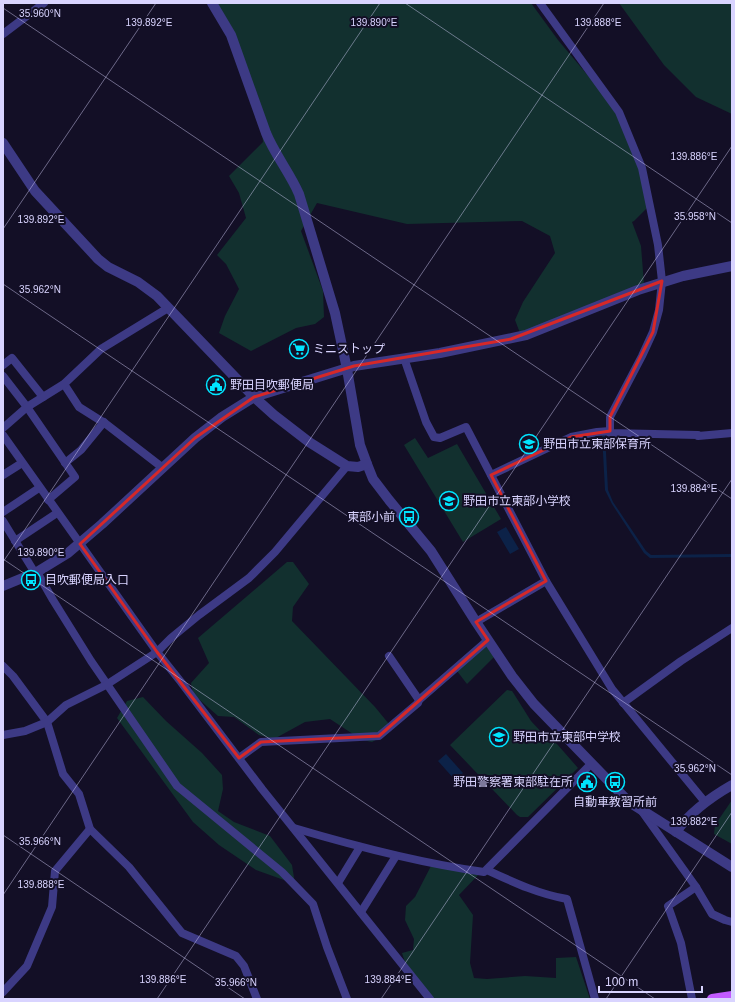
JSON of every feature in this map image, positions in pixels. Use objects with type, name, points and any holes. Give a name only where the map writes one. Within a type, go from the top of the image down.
[{"type":"main road","points":[[712,999],[732,996]]},
{"type":"street","points":[[4,32],[44,3]]},
{"type":"street","points":[[212,3],[231,35],[272,148],[291,176],[299,194],[335,313],[347,368],[360,445],[373,479],[388,500],[431,551],[512,676],[534,704],[618,791],[641,810],[732,867]]},
{"type":"street","points":[[540,3],[619,112],[642,168],[658,245],[662,282],[659,310],[653,332],[610,417],[610,431]]},
{"type":"street","points":[[3,144],[35,191],[98,260],[149,289],[254,397],[274,415],[309,442],[347,466],[358,468],[366,464]]},
{"type":"street","points":[[3,586],[55,562],[80,544],[210,426],[254,397],[354,366],[440,353],[526,335],[662,282],[732,266]]},
{"type":"street","points":[[3,428],[27,407],[64,384],[101,349],[168,308]]},
{"type":"street","points":[[3,365],[12,358],[43,397]]},
{"type":"street","points":[[404,358],[426,422],[434,437],[440,438],[466,427],[546,581],[608,683],[705,802]]},
{"type":"street","points":[[3,376],[27,407],[75,477],[48,500]]},
{"type":"street","points":[[64,384],[79,407],[104,422],[163,468]]},
{"type":"street","points":[[65,463],[81,450],[104,422]]},
{"type":"street","points":[[491,474],[571,438],[597,432],[610,431],[610,433],[698,436],[732,433]]},
{"type":"street","points":[[3,436],[157,652],[430,999]]},
{"type":"street","points":[[3,475],[22,463]]},
{"type":"street","points":[[3,735],[25,731],[47,722],[66,705],[106,685],[157,652],[194,619],[249,578],[275,552],[347,466]]},
{"type":"street","points":[[3,512],[39,488]]},
{"type":"street","points":[[15,541],[57,513]]},
{"type":"street","points":[[3,521],[106,685],[177,786],[282,872],[313,904],[327,947],[347,999]]},
{"type":"street","points":[[476,622],[546,581]]},
{"type":"street","points":[[623,703],[681,661],[732,628]]},
{"type":"street","points":[[239,758],[261,742],[379,736],[418,704],[419,700],[488,640]]},
{"type":"street","points":[[389,656],[419,700]]},
{"type":"street","points":[[3,666],[13,676],[47,722],[63,774],[79,794],[90,829],[129,867],[182,933],[236,956],[244,966],[257,999]]},
{"type":"street","points":[[294,828],[396,856],[484,872],[591,764]]},
{"type":"street","points":[[676,832],[688,816],[705,802],[732,785]]},
{"type":"street","points":[[641,810],[696,888],[712,914],[732,922]]},
{"type":"street","points":[[3,992],[27,966],[52,907],[55,871],[90,829]]},
{"type":"street","points":[[338,883],[360,847]]},
{"type":"street","points":[[361,912],[396,856]]},
{"type":"street","points":[[487,870],[529,889],[566,899],[595,999]]},
{"type":"street","points":[[692,999],[681,943],[668,906],[696,888]]},
{"type":"highlighted area","points":[[662,281],[653,332],[610,417],[610,431],[571,437],[491,475],[546,581],[476,622],[488,640],[379,736],[261,742],[239,758],[157,652],[80,544],[195,438],[254,397],[354,366],[511,339]]},
{"type":"green space","points":[[216,3],[531,3],[558,40],[627,122],[650,205],[632,222],[641,246],[644,284],[520,333],[515,320],[523,302],[555,253],[550,236],[522,221],[407,224],[317,203],[301,231],[323,291],[324,317],[315,324],[296,328],[251,351],[219,333],[225,316],[239,289],[226,264],[217,255],[246,218],[239,193],[229,176],[263,142],[258,96]]},
{"type":"green space","points":[[619,3],[732,3],[732,114],[696,97],[664,65]]},
{"type":"green space","points":[[415,438],[428,458],[457,444],[501,519],[463,542],[404,445]]},
{"type":"green space","points":[[287,562],[293,562],[309,584],[293,607],[292,621],[375,707],[389,724],[385,735],[372,742],[362,740],[330,719],[305,722],[274,739],[259,735],[234,717],[218,716],[193,694],[191,683],[209,663],[198,638]]},
{"type":"green space","points":[[487,644],[495,656],[467,684],[457,671]]},
{"type":"green space","points":[[507,690],[512,691],[531,721],[545,736],[557,744],[578,768],[528,817],[520,817],[517,815],[450,745]]},
{"type":"green space","points":[[143,697],[166,721],[202,753],[222,775],[223,789],[218,811],[234,822],[270,836],[292,865],[295,884],[256,870],[219,845],[193,822],[117,718],[127,701]]},
{"type":"green space","points":[[732,800],[732,844],[714,834],[715,825]]},
{"type":"green space","points":[[431,866],[480,873],[459,895],[473,915],[470,963],[474,978],[487,979],[525,976],[556,978],[556,958],[576,957],[590,999],[433,999],[406,965],[402,953],[413,950],[414,939],[405,920],[406,906],[415,897]]},
{"type":"water","points":[[602,434],[605,434],[608,490],[613,502],[646,551],[651,555],[732,554],[732,557],[650,558],[644,553],[612,504],[605,490]]},
{"type":"water","points":[[506,527],[519,549],[510,554],[497,532]]},
{"type":"water","points":[[446,754],[463,773],[455,780],[438,761]]},
{"type":"place","name":"ミニストップ","points":[[299,349]]},
{"type":"place","name":"野田目吹郵便局","points":[[216,385]]},
{"type":"place","name":"野田市立東部保育所","points":[[529,444]]},
{"type":"place","name":"野田市立東部小学校","points":[[449,501]]},
{"type":"place","name":"東部小前","points":[[409,517]]},
{"type":"place","name":"目吹郵便局入口","points":[[31,580]]},
{"type":"place","name":"野田市立東部中学校","points":[[499,737]]},
{"type":"place","name":"野田警察署東部駐在所","points":[[587,782]]},
{"type":"place","name":"自動車教習所前","points":[[615,782]]}]
